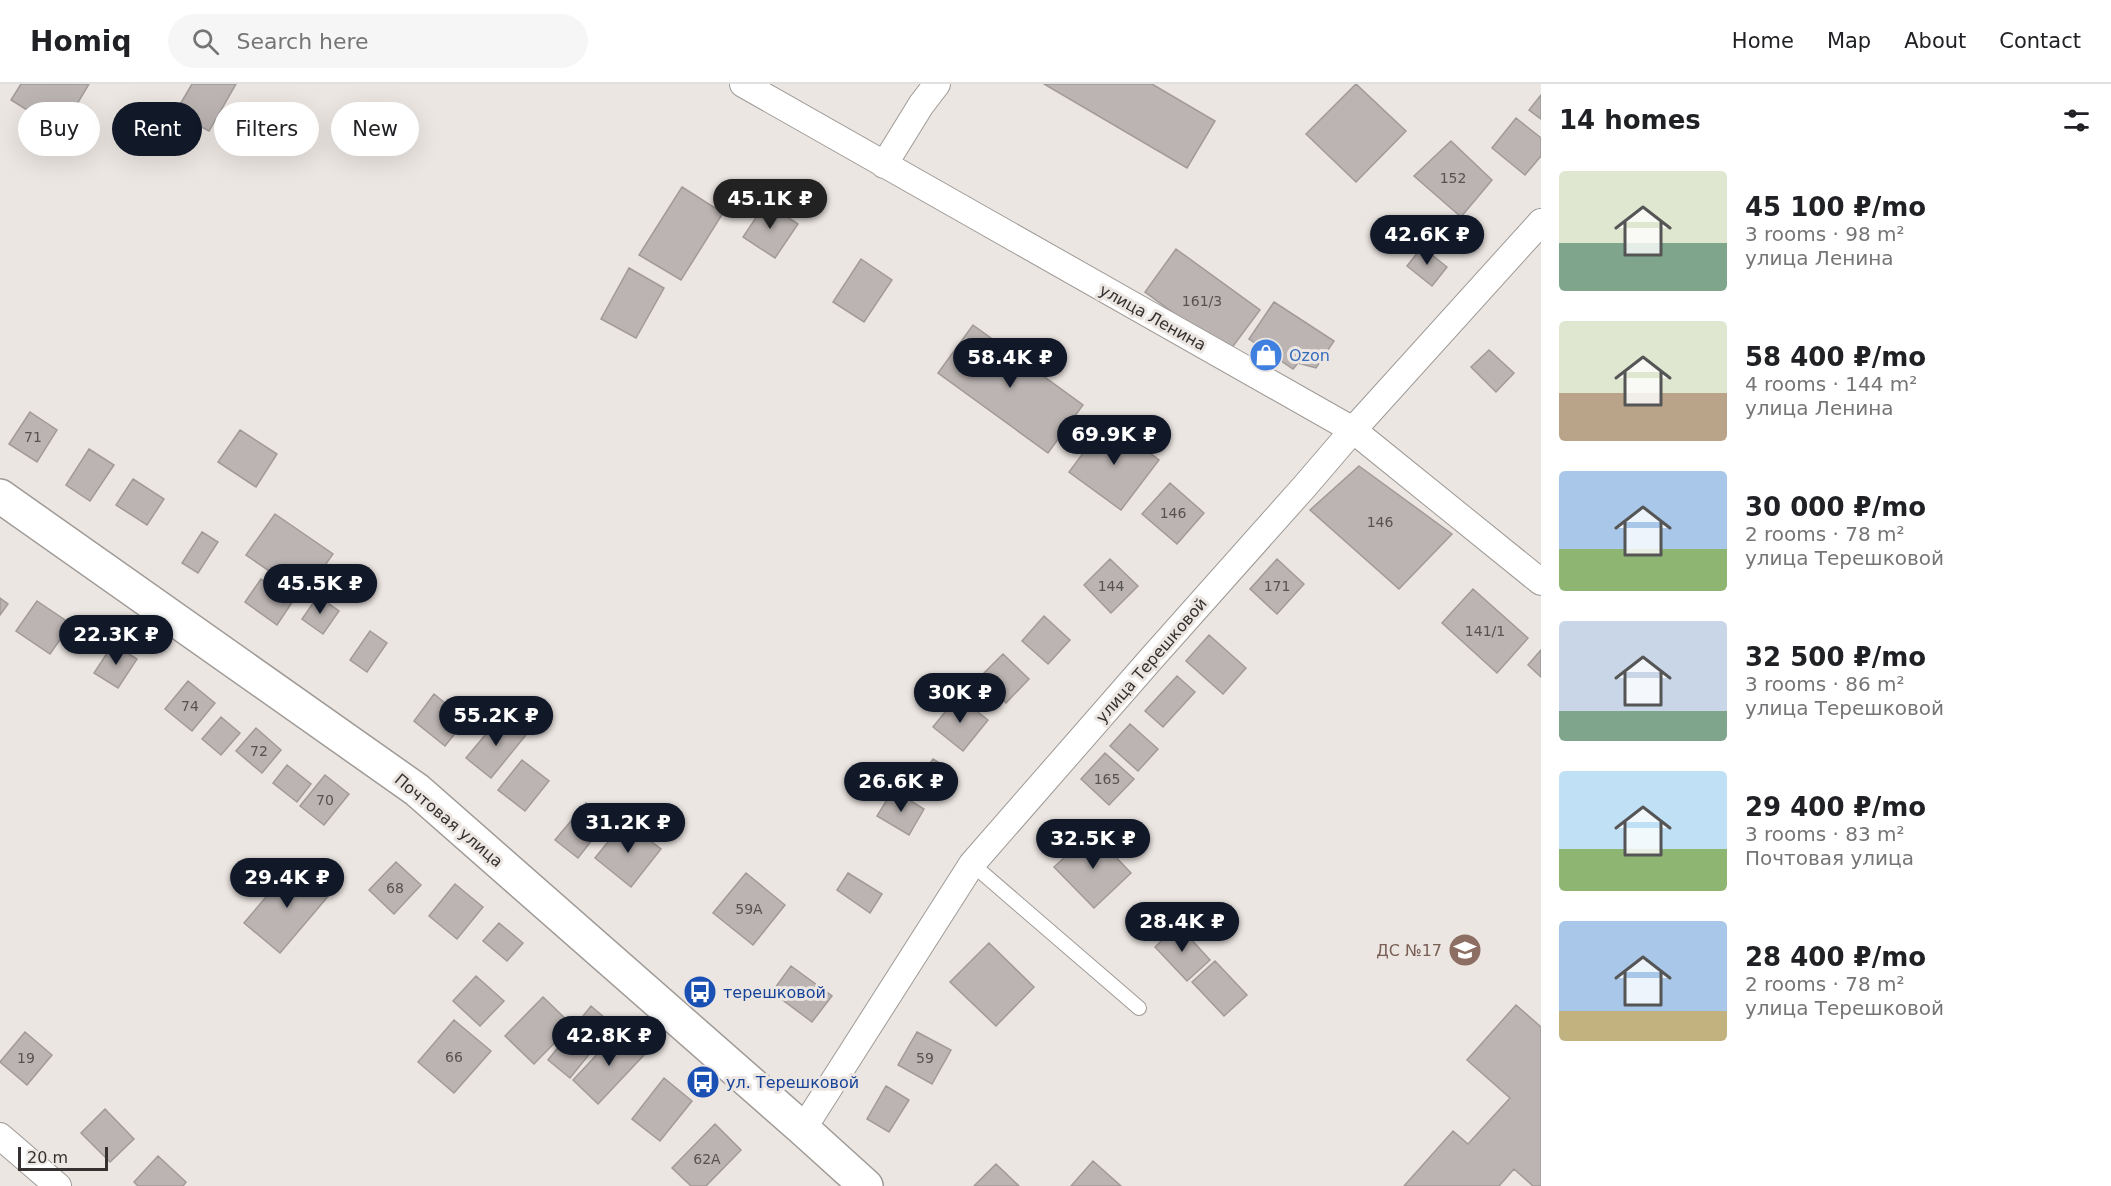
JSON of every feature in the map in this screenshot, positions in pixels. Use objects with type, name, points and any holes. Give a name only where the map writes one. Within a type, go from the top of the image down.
[{"type":"main road","name":"Почтовая улица","points":[[0,496],[417,790],[866,1186]]},
{"type":"street","name":"улица Ленина","points":[[743,84],[1353,430],[1541,582]]},
{"type":"street","points":[[884,165],[921,105],[937,84]]},
{"type":"street","name":"улица Терешковой","points":[[804,1129],[972,864],[1353,430],[1541,222]]},
{"type":"street","points":[[0,1136],[58,1186]]},
{"type":"lane","points":[[972,864],[1140,1008]]},
{"type":"building","points":[[21,84],[89,84],[78,102],[18,102],[18,104],[11,100]]},
{"type":"building","points":[[192,84],[236,84],[226,102],[214,102],[214,122],[209,131],[202,127],[202,102],[181,102]]},
{"type":"building","points":[[1044,84],[1152,84],[1215,121],[1187,168]]},
{"type":"building","points":[[1356,84],[1406,131],[1356,182],[1306,134]]},
{"type":"building","points":[[1541,95],[1541,119],[1529,110]]},
{"type":"building","points":[[1516,118],[1541,138],[1541,156],[1525,175],[1492,148]]},
{"type":"building","points":[[1451,141],[1492,180],[1461,217],[1414,176]]},
{"type":"building","points":[[682,187],[723,213],[681,280],[639,255]]},
{"type":"building","points":[[766,203],[798,224],[775,258],[743,237]]},
{"type":"building","points":[[1422,247],[1447,267],[1432,286],[1407,266]]},
{"type":"building","points":[[1176,249],[1260,310],[1228,353],[1145,292]]},
{"type":"building","points":[[861,259],[892,280],[864,322],[833,302]]},
{"type":"building","points":[[629,268],[664,288],[636,338],[601,319]]},
{"type":"building","points":[[1274,302],[1334,341],[1316,368],[1298,363],[1293,369],[1249,339]]},
{"type":"building","points":[[973,325],[1083,405],[1048,453],[938,373]]},
{"type":"building","points":[[1489,350],[1514,373],[1496,392],[1471,367]]},
{"type":"building","points":[[30,412],[57,430],[37,462],[9,444]]},
{"type":"building","points":[[1107,421],[1159,460],[1121,510],[1069,472]]},
{"type":"building","points":[[240,430],[277,454],[256,487],[218,462]]},
{"type":"building","points":[[89,449],[114,465],[90,501],[66,485]]},
{"type":"building","points":[[1359,466],[1452,534],[1399,589],[1310,510]]},
{"type":"building","points":[[133,479],[164,499],[147,525],[116,505]]},
{"type":"building","points":[[1170,483],[1204,513],[1177,544],[1142,514]]},
{"type":"building","points":[[275,514],[333,554],[304,595],[246,555]]},
{"type":"building","points":[[202,532],[218,542],[198,573],[182,563]]},
{"type":"building","points":[[1110,559],[1138,586],[1111,613],[1084,585]]},
{"type":"building","points":[[1277,559],[1304,584],[1277,614],[1250,589]]},
{"type":"building","points":[[261,579],[293,601],[277,625],[245,602]]},
{"type":"building","points":[[1473,589],[1528,638],[1497,673],[1442,623]]},
{"type":"building","points":[[318,596],[339,611],[323,634],[302,619]]},
{"type":"building","points":[[0,598],[8,604],[0,615]]},
{"type":"building","points":[[37,601],[71,624],[50,654],[16,631]]},
{"type":"building","points":[[1044,616],[1070,640],[1048,664],[1022,641]]},
{"type":"building","points":[[370,631],[387,643],[367,672],[350,660]]},
{"type":"building","points":[[1209,635],[1246,668],[1223,694],[1186,661]]},
{"type":"building","points":[[113,644],[137,659],[118,688],[94,673]]},
{"type":"building","points":[[1541,650],[1541,677],[1528,665]]},
{"type":"building","points":[[1003,654],[1029,679],[1006,703],[980,677]]},
{"type":"building","points":[[1177,676],[1195,692],[1163,727],[1145,711]]},
{"type":"building","points":[[188,681],[215,703],[192,731],[165,709]]},
{"type":"building","points":[[434,694],[466,720],[445,746],[414,721]]},
{"type":"building","points":[[958,696],[988,720],[963,751],[933,727]]},
{"type":"building","points":[[501,716],[526,735],[491,778],[466,758]]},
{"type":"building","points":[[221,717],[240,733],[221,755],[202,739]]},
{"type":"building","points":[[1130,724],[1158,749],[1138,771],[1110,746]]},
{"type":"building","points":[[256,728],[281,750],[262,773],[236,751]]},
{"type":"building","points":[[1105,753],[1134,779],[1109,805],[1081,779]]},
{"type":"building","points":[[933,759],[951,770],[932,797],[915,785]]},
{"type":"building","points":[[522,760],[549,781],[525,811],[498,790]]},
{"type":"building","points":[[287,765],[311,784],[297,802],[273,783]]},
{"type":"building","points":[[325,775],[349,794],[324,825],[300,806]]},
{"type":"building","points":[[893,790],[924,809],[909,835],[877,816]]},
{"type":"building","points":[[586,803],[608,820],[578,858],[555,840]]},
{"type":"building","points":[[625,821],[661,849],[631,887],[595,858]]},
{"type":"building","points":[[1092,832],[1131,873],[1094,908],[1054,867]]},
{"type":"building","points":[[396,862],[421,885],[394,914],[369,890]]},
{"type":"building","points":[[294,864],[330,894],[280,953],[244,923]]},
{"type":"building","points":[[746,873],[785,905],[753,945],[713,913]]},
{"type":"building","points":[[848,873],[882,894],[870,913],[837,890]]},
{"type":"building","points":[[455,884],[483,907],[457,939],[429,916]]},
{"type":"building","points":[[499,923],[523,943],[507,961],[483,941]]},
{"type":"building","points":[[1178,925],[1210,960],[1187,981],[1155,947]]},
{"type":"building","points":[[989,943],[1034,987],[996,1026],[950,982]]},
{"type":"building","points":[[1215,961],[1247,995],[1224,1016],[1192,982]]},
{"type":"building","points":[[791,966],[832,996],[812,1022],[772,992]]},
{"type":"building","points":[[476,976],[504,1001],[480,1026],[453,1001]]},
{"type":"building","points":[[543,997],[572,1025],[534,1064],[505,1036]]},
{"type":"building","points":[[1516,1005],[1541,1027],[1541,1186],[1533,1186],[1514,1169],[1499,1186],[1404,1186],[1453,1131],[1468,1144],[1510,1098],[1467,1060]]},
{"type":"building","points":[[591,1006],[613,1025],[570,1078],[548,1060]]},
{"type":"building","points":[[454,1020],[491,1051],[454,1093],[418,1062]]},
{"type":"building","points":[[620,1030],[645,1054],[598,1104],[573,1080]]},
{"type":"building","points":[[25,1032],[52,1055],[27,1085],[0,1062]]},
{"type":"building","points":[[917,1032],[951,1050],[932,1084],[898,1065]]},
{"type":"building","points":[[664,1078],[692,1101],[660,1141],[632,1119]]},
{"type":"building","points":[[886,1086],[909,1100],[889,1132],[867,1119]]},
{"type":"building","points":[[105,1109],[134,1139],[110,1162],[81,1133]]},
{"type":"building","points":[[715,1124],[741,1150],[706,1186],[691,1186],[672,1168]]},
{"type":"building","points":[[158,1156],[186,1182],[183,1186],[138,1186],[134,1182]]},
{"type":"building","points":[[1093,1161],[1121,1186],[1071,1186]]},
{"type":"building","points":[[996,1164],[1019,1186],[974,1186]]},
{"type":"place","name":"Ozon","points":[[1266,355]]},
{"type":"place","name":"ДС №17","points":[[1465,950]]},
{"type":"place","name":"терешковой","points":[[700,992]]},
{"type":"place","name":"ул. Терешковой","points":[[703,1082]]}]
